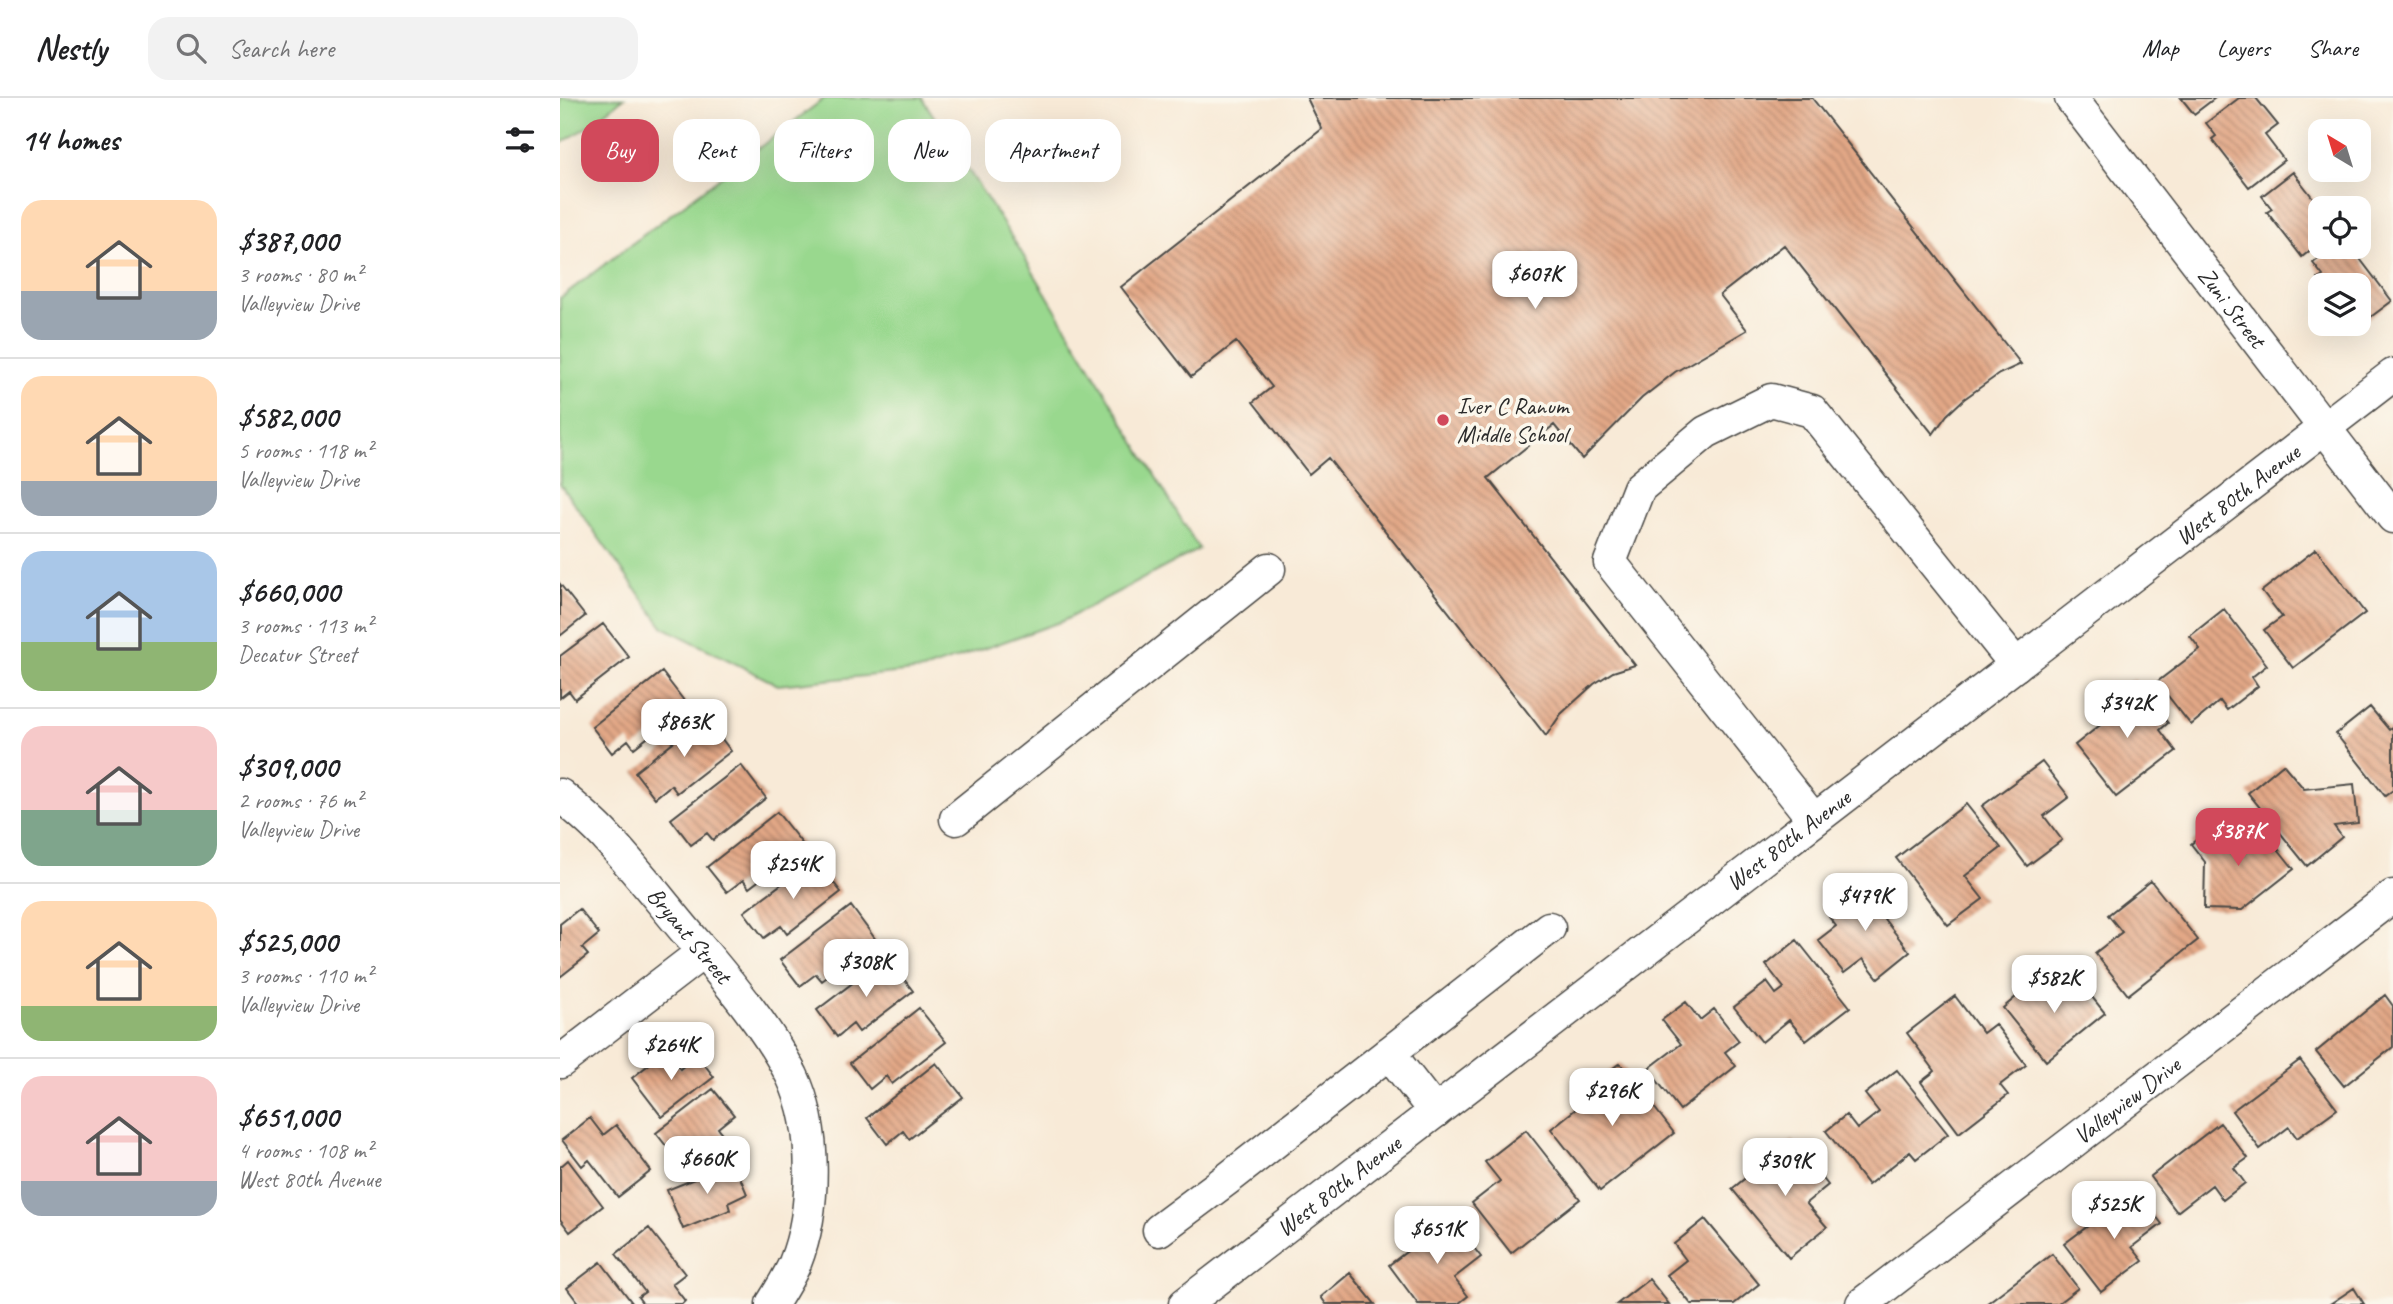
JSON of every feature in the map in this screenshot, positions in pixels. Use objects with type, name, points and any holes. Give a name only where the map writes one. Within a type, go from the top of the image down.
[{"type":"street","name":"Zuni Street","points":[[2071,98],[2393,517]]},
{"type":"street","name":"West 80th Avenue","points":[[1185,1304],[2393,375]]},
{"type":"street","points":[[1814,820],[1610,562],[1639,488],[1706,432],[1771,400],[1812,411],[2016,665]]},
{"type":"street","points":[[956,819],[1269,569]]},
{"type":"street","name":"Bryant Street","points":[[560,795],[606,836],[703,952],[762,1027],[792,1077],[810,1147],[810,1198],[805,1233],[795,1264],[772,1304]]},
{"type":"street","name":"Valleyview Drive","points":[[1862,1304],[2393,896]]},
{"type":"street","points":[[1159,1230],[1549,928]]},
{"type":"street","points":[[560,1062],[703,952]]},
{"type":"street","points":[[1389,1053],[1434,1112]]},
{"type":"green space","points":[[560,98],[624,98],[597,119],[581,119],[581,131],[560,144]]},
{"type":"green space","points":[[825,98],[922,98],[936,119],[888,119],[888,182],[971,182],[971,174],[1020,250],[1199,549],[1063,621],[923,670],[778,685],[663,627],[560,484],[560,298],[714,182],[760,182],[760,147],[774,136],[774,182],[874,182],[874,119],[797,119]]},
{"type":"building","name":"Iver C Ranum Middle School","points":[[1307,98],[1812,98],[2021,364],[1999,374],[1964,399],[1947,415],[1933,434],[1784,245],[1720,295],[1747,330],[1675,372],[1642,398],[1582,459],[1554,425],[1488,478],[1635,665],[1613,672],[1594,684],[1561,714],[1546,736],[1328,458],[1309,474],[1253,402],[1272,387],[1236,342],[1191,377],[1121,287],[1322,129]]},
{"type":"building","points":[[2181,98],[2215,98],[2194,114]]},
{"type":"building","points":[[2239,98],[2256,98],[2278,125],[2265,135],[2284,160],[2249,187],[2212,139],[2216,136],[2206,123]]},
{"type":"building","points":[[2293,172],[2312,196],[2308,196],[2308,252],[2302,257],[2267,212],[2272,209],[2262,196]]},
{"type":"building","points":[[2318,259],[2360,259],[2371,273],[2321,273],[2313,263]]},
{"type":"building","points":[[2371,273],[2392,301],[2371,317]]},
{"type":"building","points":[[2316,549],[2365,613],[2293,668],[2264,630],[2282,617],[2262,591]]},
{"type":"building","points":[[560,584],[585,616],[560,636]]},
{"type":"building","points":[[2224,609],[2267,665],[2252,677],[2258,686],[2227,710],[2220,701],[2191,725],[2157,682],[2200,649],[2190,636]]},
{"type":"building","points":[[603,624],[629,657],[575,699],[569,691],[560,698],[560,656]]},
{"type":"building","points":[[662,672],[688,706],[634,748],[628,740],[612,753],[592,727]]},
{"type":"building","points":[[2134,679],[2168,723],[2160,730],[2176,751],[2116,797],[2075,745],[2109,718],[2099,706]]},
{"type":"building","points":[[2370,707],[2389,730],[2393,727],[2393,790],[2385,796],[2336,734]]},
{"type":"building","points":[[705,717],[731,751],[677,793],[671,785],[655,798],[635,772]]},
{"type":"building","points":[[2042,762],[2069,797],[2044,816],[2062,840],[2027,866],[1982,806]]},
{"type":"building","points":[[2283,764],[2304,789],[2354,784],[2358,823],[2334,826],[2342,837],[2307,866],[2248,793]]},
{"type":"building","points":[[741,765],[766,798],[713,840],[707,833],[691,845],[671,819]]},
{"type":"building","points":[[1966,804],[2001,848],[1965,876],[1983,899],[1948,925],[1896,858]]},
{"type":"building","points":[[777,812],[804,846],[749,888],[743,880],[727,892],[707,867]]},
{"type":"building","points":[[2225,817],[2248,848],[2266,834],[2294,869],[2242,910],[2204,909],[2205,862],[2191,844]]},
{"type":"building","points":[[815,859],[841,892],[787,934],[781,926],[764,938],[744,912]]},
{"type":"building","points":[[1874,881],[1896,909],[1884,919],[1910,952],[1878,978],[1863,959],[1844,973],[1818,940],[1836,926],[1829,917]]},
{"type":"building","points":[[2151,881],[2198,940],[2128,995],[2095,953],[2122,932],[2108,915]]},
{"type":"building","points":[[851,906],[876,940],[822,981],[816,974],[800,986],[780,960]]},
{"type":"building","points":[[579,909],[599,934],[582,948],[588,955],[560,977],[560,924]]},
{"type":"building","points":[[1797,940],[1850,1007],[1806,1041],[1789,1020],[1762,1042],[1734,1007],[1767,982],[1776,994],[1784,988],[1766,965]]},
{"type":"building","points":[[887,957],[913,991],[859,1032],[853,1024],[837,1037],[817,1010]]},
{"type":"building","points":[[2075,976],[2105,1013],[2046,1061],[2003,1008],[2036,980],[2049,997]]},
{"type":"building","points":[[2385,995],[2393,1006],[2393,1047],[2344,1086],[2316,1052]]},
{"type":"building","points":[[1955,996],[1983,1033],[1995,1024],[2026,1065],[2000,1085],[2008,1095],[1959,1133],[1921,1082],[1935,1071],[1907,1033]]},
{"type":"building","points":[[1686,1002],[1700,1020],[1714,1009],[1739,1041],[1725,1052],[1736,1066],[1680,1110],[1648,1069],[1681,1044],[1662,1020]]},
{"type":"building","points":[[919,1008],[946,1042],[892,1084],[886,1076],[870,1089],[850,1063]]},
{"type":"building","points":[[666,1051],[680,1069],[697,1055],[714,1077],[662,1117],[632,1078]]},
{"type":"building","points":[[2300,1060],[2337,1109],[2297,1138],[2289,1127],[2260,1149],[2232,1111]]},
{"type":"building","points":[[936,1063],[963,1097],[909,1139],[903,1131],[887,1144],[867,1118]]},
{"type":"building","points":[[1620,1063],[1674,1133],[1600,1191],[1551,1129],[1587,1100],[1581,1092]]},
{"type":"building","points":[[1897,1070],[1948,1134],[1916,1159],[1910,1152],[1868,1185],[1826,1131],[1846,1115],[1857,1129],[1879,1112],[1865,1094]]},
{"type":"building","points":[[713,1089],[734,1115],[718,1128],[723,1135],[682,1166],[656,1133]]},
{"type":"building","points":[[590,1118],[603,1135],[616,1125],[651,1171],[618,1197],[589,1160],[582,1166],[562,1140]]},
{"type":"building","points":[[2220,1123],[2248,1158],[2234,1168],[2245,1183],[2223,1200],[2212,1185],[2177,1212],[2150,1177]]},
{"type":"building","points":[[1526,1130],[1580,1199],[1511,1253],[1472,1203],[1500,1181],[1485,1162]]},
{"type":"building","points":[[1792,1140],[1828,1185],[1806,1203],[1827,1227],[1789,1258],[1732,1189]]},
{"type":"building","points":[[568,1160],[603,1206],[570,1232],[560,1219],[560,1167]]},
{"type":"building","points":[[734,1163],[747,1194],[728,1203],[730,1210],[683,1229],[667,1190]]},
{"type":"building","points":[[2136,1190],[2162,1224],[2132,1247],[2143,1261],[2101,1292],[2064,1244]]},
{"type":"building","points":[[1451,1218],[1481,1257],[1454,1278],[1468,1296],[1458,1304],[1418,1304],[1389,1265]]},
{"type":"building","points":[[1705,1219],[1759,1284],[1734,1304],[1691,1304],[1667,1275],[1686,1260],[1674,1244]]},
{"type":"building","points":[[649,1228],[685,1274],[672,1284],[685,1301],[682,1304],[643,1304],[638,1297],[645,1292],[616,1254]]},
{"type":"building","points":[[2052,1254],[2078,1288],[2057,1304],[1986,1304]]},
{"type":"building","points":[[601,1262],[633,1304],[579,1304],[567,1288]]},
{"type":"building","points":[[1350,1273],[1375,1304],[1326,1304],[1321,1297]]},
{"type":"building","points":[[1649,1279],[1669,1304],[1617,1304]]},
{"type":"building","points":[[2354,1288],[2364,1304],[2330,1304]]},
{"type":"place","name":"Iver C Ranum Middle School","points":[[1443,420]]}]
